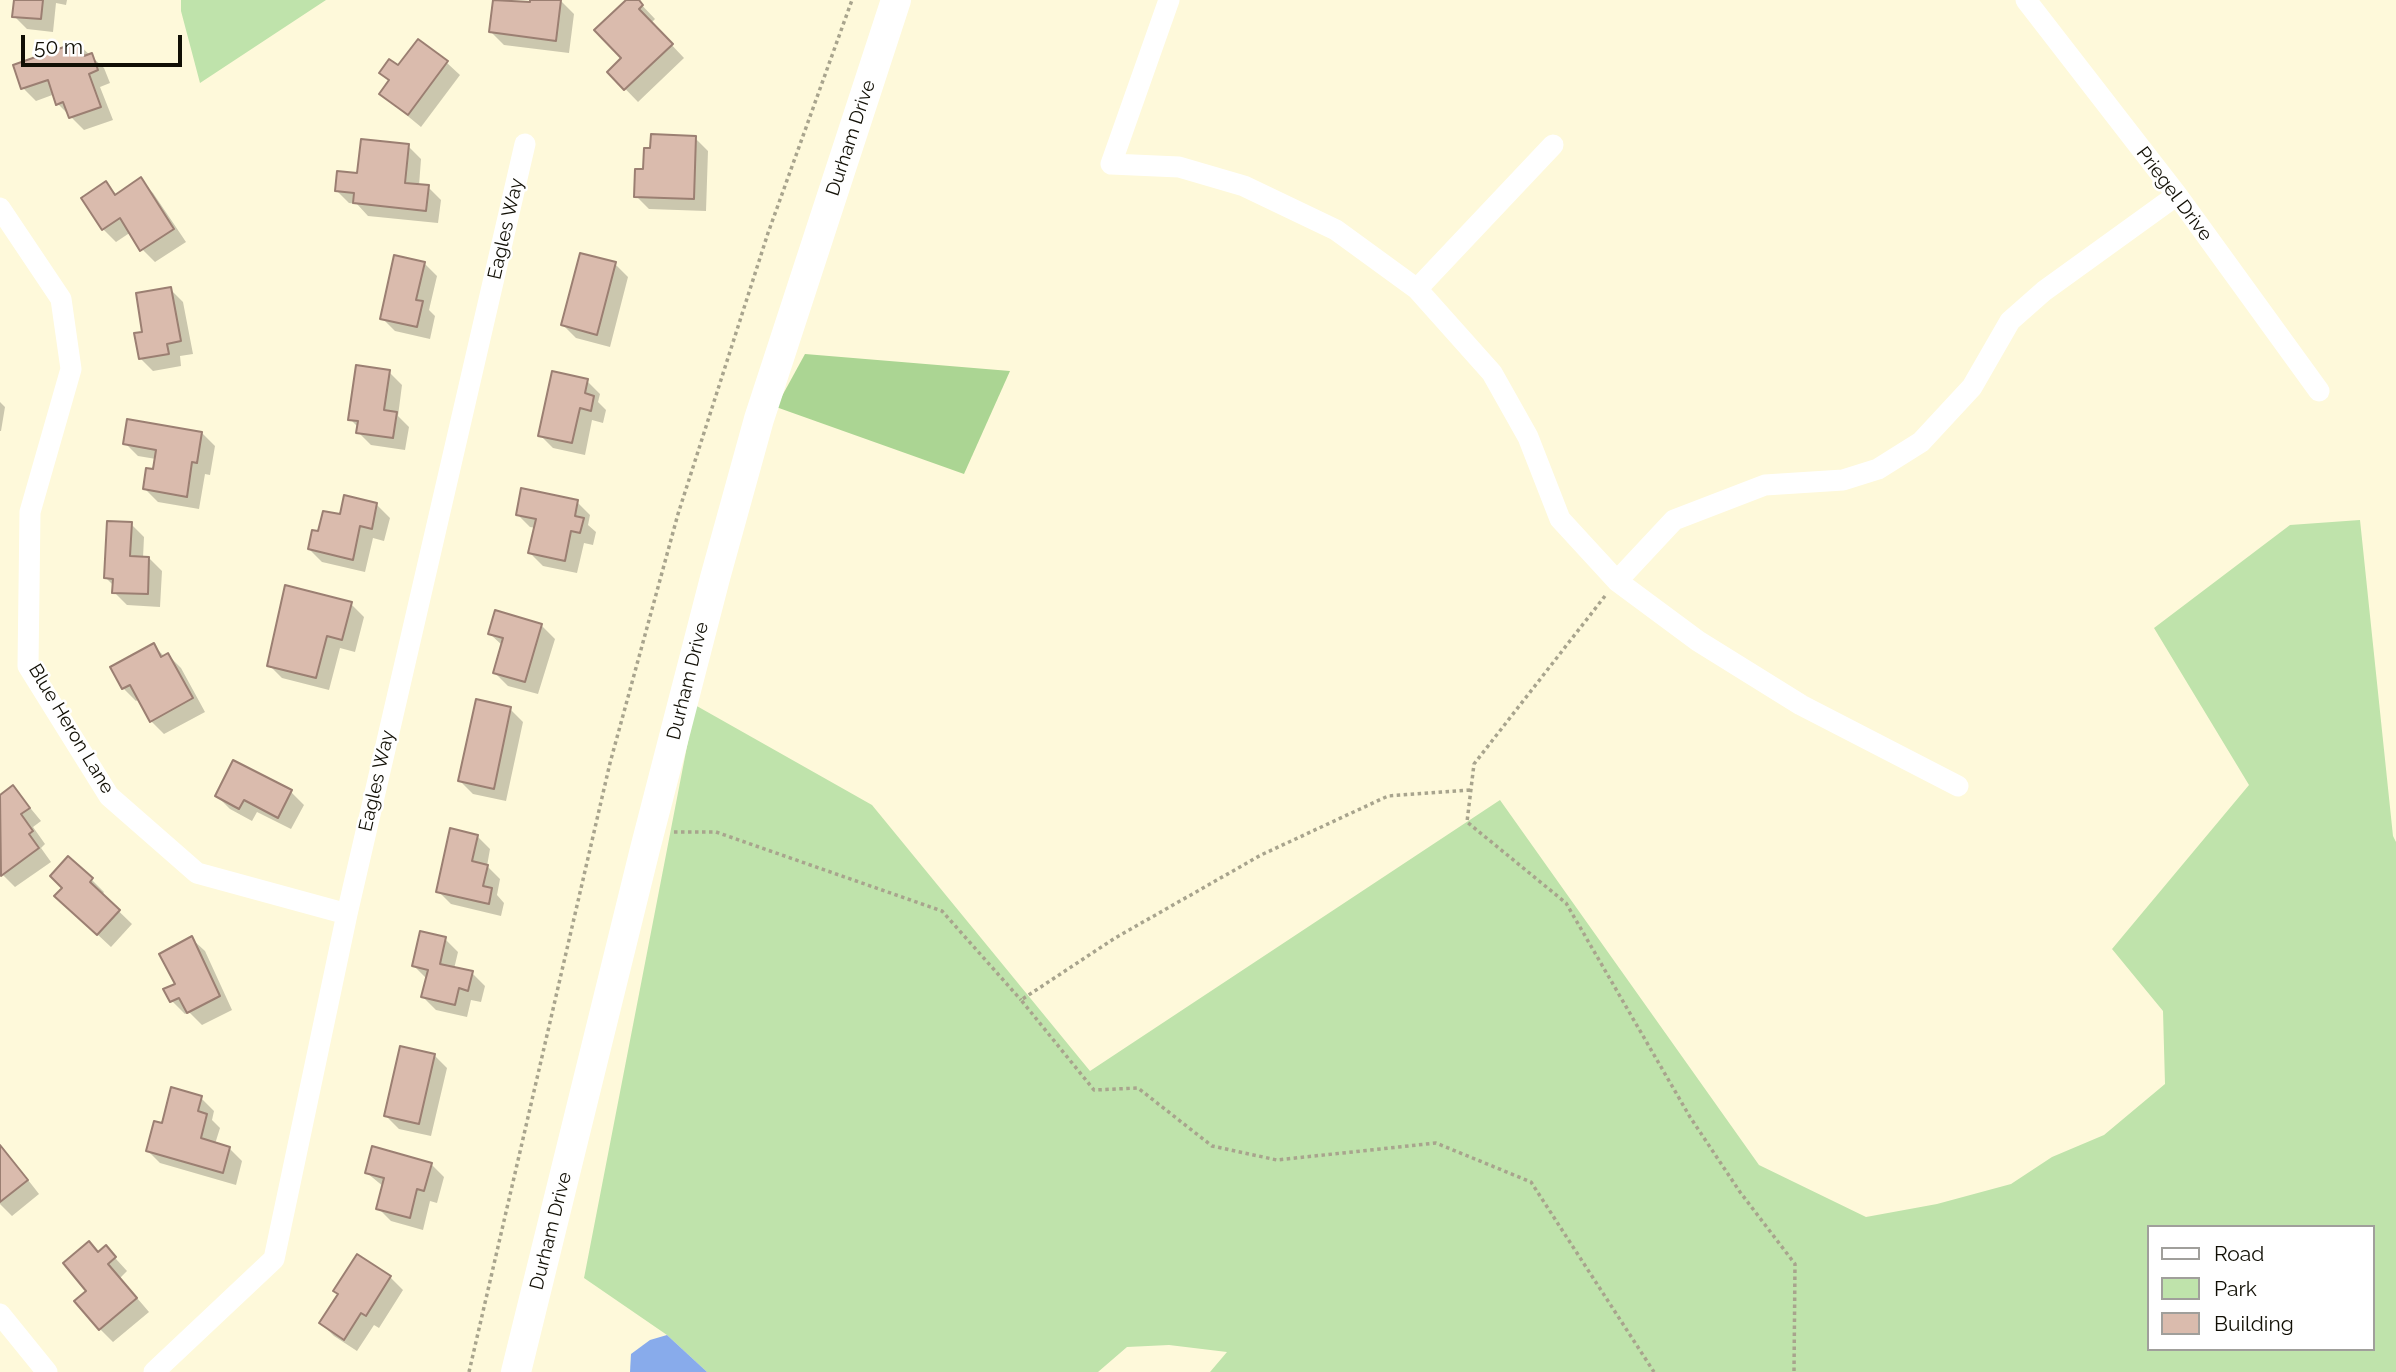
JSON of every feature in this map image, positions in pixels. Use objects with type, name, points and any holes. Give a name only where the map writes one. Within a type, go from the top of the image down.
[{"type":"street","name":"Durham Drive","points":[[516,1372],[652,823],[759,419],[896,0]]},
{"type":"street","points":[[1169,0],[1111,164],[1179,167],[1244,186],[1336,230],[1417,289],[1492,373],[1528,437],[1560,519],[1618,580],[1698,641],[1801,705],[1958,786]]},
{"type":"street","name":"Priegel Drive","points":[[2026,0],[2177,195],[2319,391]]},
{"type":"street","name":"Eagles Way","points":[[155,1372],[274,1259],[347,914],[525,144]]},
{"type":"street","points":[[1417,289],[1553,145]]},
{"type":"street","points":[[1618,580],[1674,520],[1765,485],[1843,481],[1878,469],[1921,442],[1972,387],[2010,321],[2044,291],[2177,195]]},
{"type":"street","name":"Blue Heron Lane","points":[[0,208],[61,299],[71,369],[30,512],[28,666],[109,796],[197,873],[347,914]]},
{"type":"street","points":[[0,1314],[47,1372]]},
{"type":"path","points":[[470,1372],[610,763],[678,514],[768,233],[852,0]]},
{"type":"path","points":[[1618,580],[1474,764],[1467,822],[1566,903],[1690,1117],[1740,1192],[1795,1264],[1794,1372]]},
{"type":"path","points":[[1021,1000],[1115,938],[1261,855],[1388,796],[1470,790]]},
{"type":"path","points":[[652,823],[677,833],[716,832],[942,911],[1021,1000],[1094,1090],[1138,1088],[1212,1146],[1278,1160],[1436,1143],[1531,1182],[1654,1372]]},
{"type":"green space","points":[[181,0],[326,0],[200,83],[181,11]]},
{"type":"green space","points":[[805,354],[1010,371],[964,474],[776,407]]},
{"type":"green space","points":[[2360,520],[2393,836],[2396,842],[2396,1372],[1210,1372],[1227,1352],[1169,1345],[1127,1347],[1098,1372],[707,1372],[667,1335],[584,1278],[695,705],[872,805],[1090,1071],[1500,800],[1759,1165],[1866,1217],[1937,1204],[2011,1184],[2052,1157],[2104,1135],[2165,1084],[2163,1011],[2112,949],[2249,785],[2154,628],[2290,525]]},
{"type":"water","points":[[667,1335],[707,1372],[630,1372],[631,1354],[650,1340]]},
{"type":"building","points":[[14,0],[43,0],[41,19],[12,17]]},
{"type":"building","points":[[493,0],[561,0],[556,41],[489,32]]},
{"type":"building","points":[[626,0],[639,0],[643,5],[639,9],[673,44],[624,90],[607,72],[621,58],[594,30]]},
{"type":"building","points":[[418,39],[448,61],[408,115],[379,94],[389,80],[379,73],[389,59],[398,65]]},
{"type":"building","points":[[78,42],[84,56],[92,53],[98,70],[89,74],[101,107],[69,118],[63,102],[56,105],[48,80],[21,89],[13,65]]},
{"type":"building","points":[[651,134],[696,136],[694,199],[634,197],[635,169],[643,169],[644,148],[650,148]]},
{"type":"building","points":[[361,139],[409,144],[405,183],[429,185],[426,211],[353,203],[354,193],[335,191],[337,171],[357,173]]},
{"type":"building","points":[[141,177],[174,229],[140,251],[120,218],[102,230],[81,198],[106,181],[115,195]]},
{"type":"building","points":[[580,253],[616,262],[597,335],[561,325]]},
{"type":"building","points":[[394,255],[425,262],[416,300],[423,301],[417,327],[380,319]]},
{"type":"building","points":[[171,287],[181,341],[167,344],[169,354],[139,359],[134,333],[142,332],[136,293]]},
{"type":"building","points":[[356,365],[390,370],[384,410],[397,412],[393,438],[356,433],[358,421],[348,420]]},
{"type":"building","points":[[552,371],[588,379],[585,393],[594,396],[591,411],[580,408],[572,443],[538,436]]},
{"type":"building","points":[[127,419],[202,432],[197,463],[192,462],[187,497],[143,489],[146,468],[153,469],[156,450],[123,444]]},
{"type":"building","points":[[521,488],[578,500],[575,516],[584,518],[580,533],[571,531],[565,561],[528,553],[536,519],[516,515]]},
{"type":"building","points":[[344,495],[377,503],[372,529],[360,526],[353,560],[308,549],[312,530],[318,531],[323,511],[340,514]]},
{"type":"building","points":[[107,521],[132,522],[130,556],[149,557],[148,594],[112,593],[113,579],[104,578]]},
{"type":"building","points":[[285,585],[352,602],[342,640],[327,636],[316,678],[267,666]]},
{"type":"building","points":[[495,610],[542,624],[525,682],[493,673],[503,638],[488,634]]},
{"type":"building","points":[[154,643],[161,657],[168,653],[193,698],[150,722],[130,685],[122,689],[110,667]]},
{"type":"building","points":[[476,699],[511,707],[494,789],[458,781]]},
{"type":"building","points":[[233,760],[292,790],[278,818],[244,800],[239,809],[215,796]]},
{"type":"building","points":[[13,785],[30,808],[21,814],[33,831],[29,834],[39,848],[1,876],[0,795]]},
{"type":"building","points":[[450,828],[478,835],[472,861],[488,865],[483,886],[492,888],[489,904],[436,892]]},
{"type":"building","points":[[68,856],[93,878],[90,882],[120,910],[97,935],[54,896],[62,888],[50,876]]},
{"type":"building","points":[[420,931],[446,937],[440,964],[473,971],[468,991],[459,988],[455,1005],[421,997],[428,970],[412,966]]},
{"type":"building","points":[[192,936],[220,996],[187,1013],[179,998],[170,1002],[163,989],[175,984],[159,954]]},
{"type":"building","points":[[400,1046],[435,1054],[419,1124],[384,1116]]},
{"type":"building","points":[[171,1087],[202,1096],[198,1111],[207,1114],[201,1138],[230,1147],[223,1173],[146,1151],[154,1121],[162,1123]]},
{"type":"building","points":[[0,1145],[28,1180],[0,1202]]},
{"type":"building","points":[[372,1146],[432,1163],[424,1191],[417,1189],[410,1218],[376,1209],[384,1178],[365,1173]]},
{"type":"building","points":[[89,1241],[98,1252],[106,1245],[116,1257],[108,1264],[137,1298],[99,1330],[74,1301],[86,1291],[63,1263]]},
{"type":"building","points":[[357,1254],[391,1276],[366,1316],[361,1313],[344,1340],[319,1323],[338,1294],[333,1291]]}]
